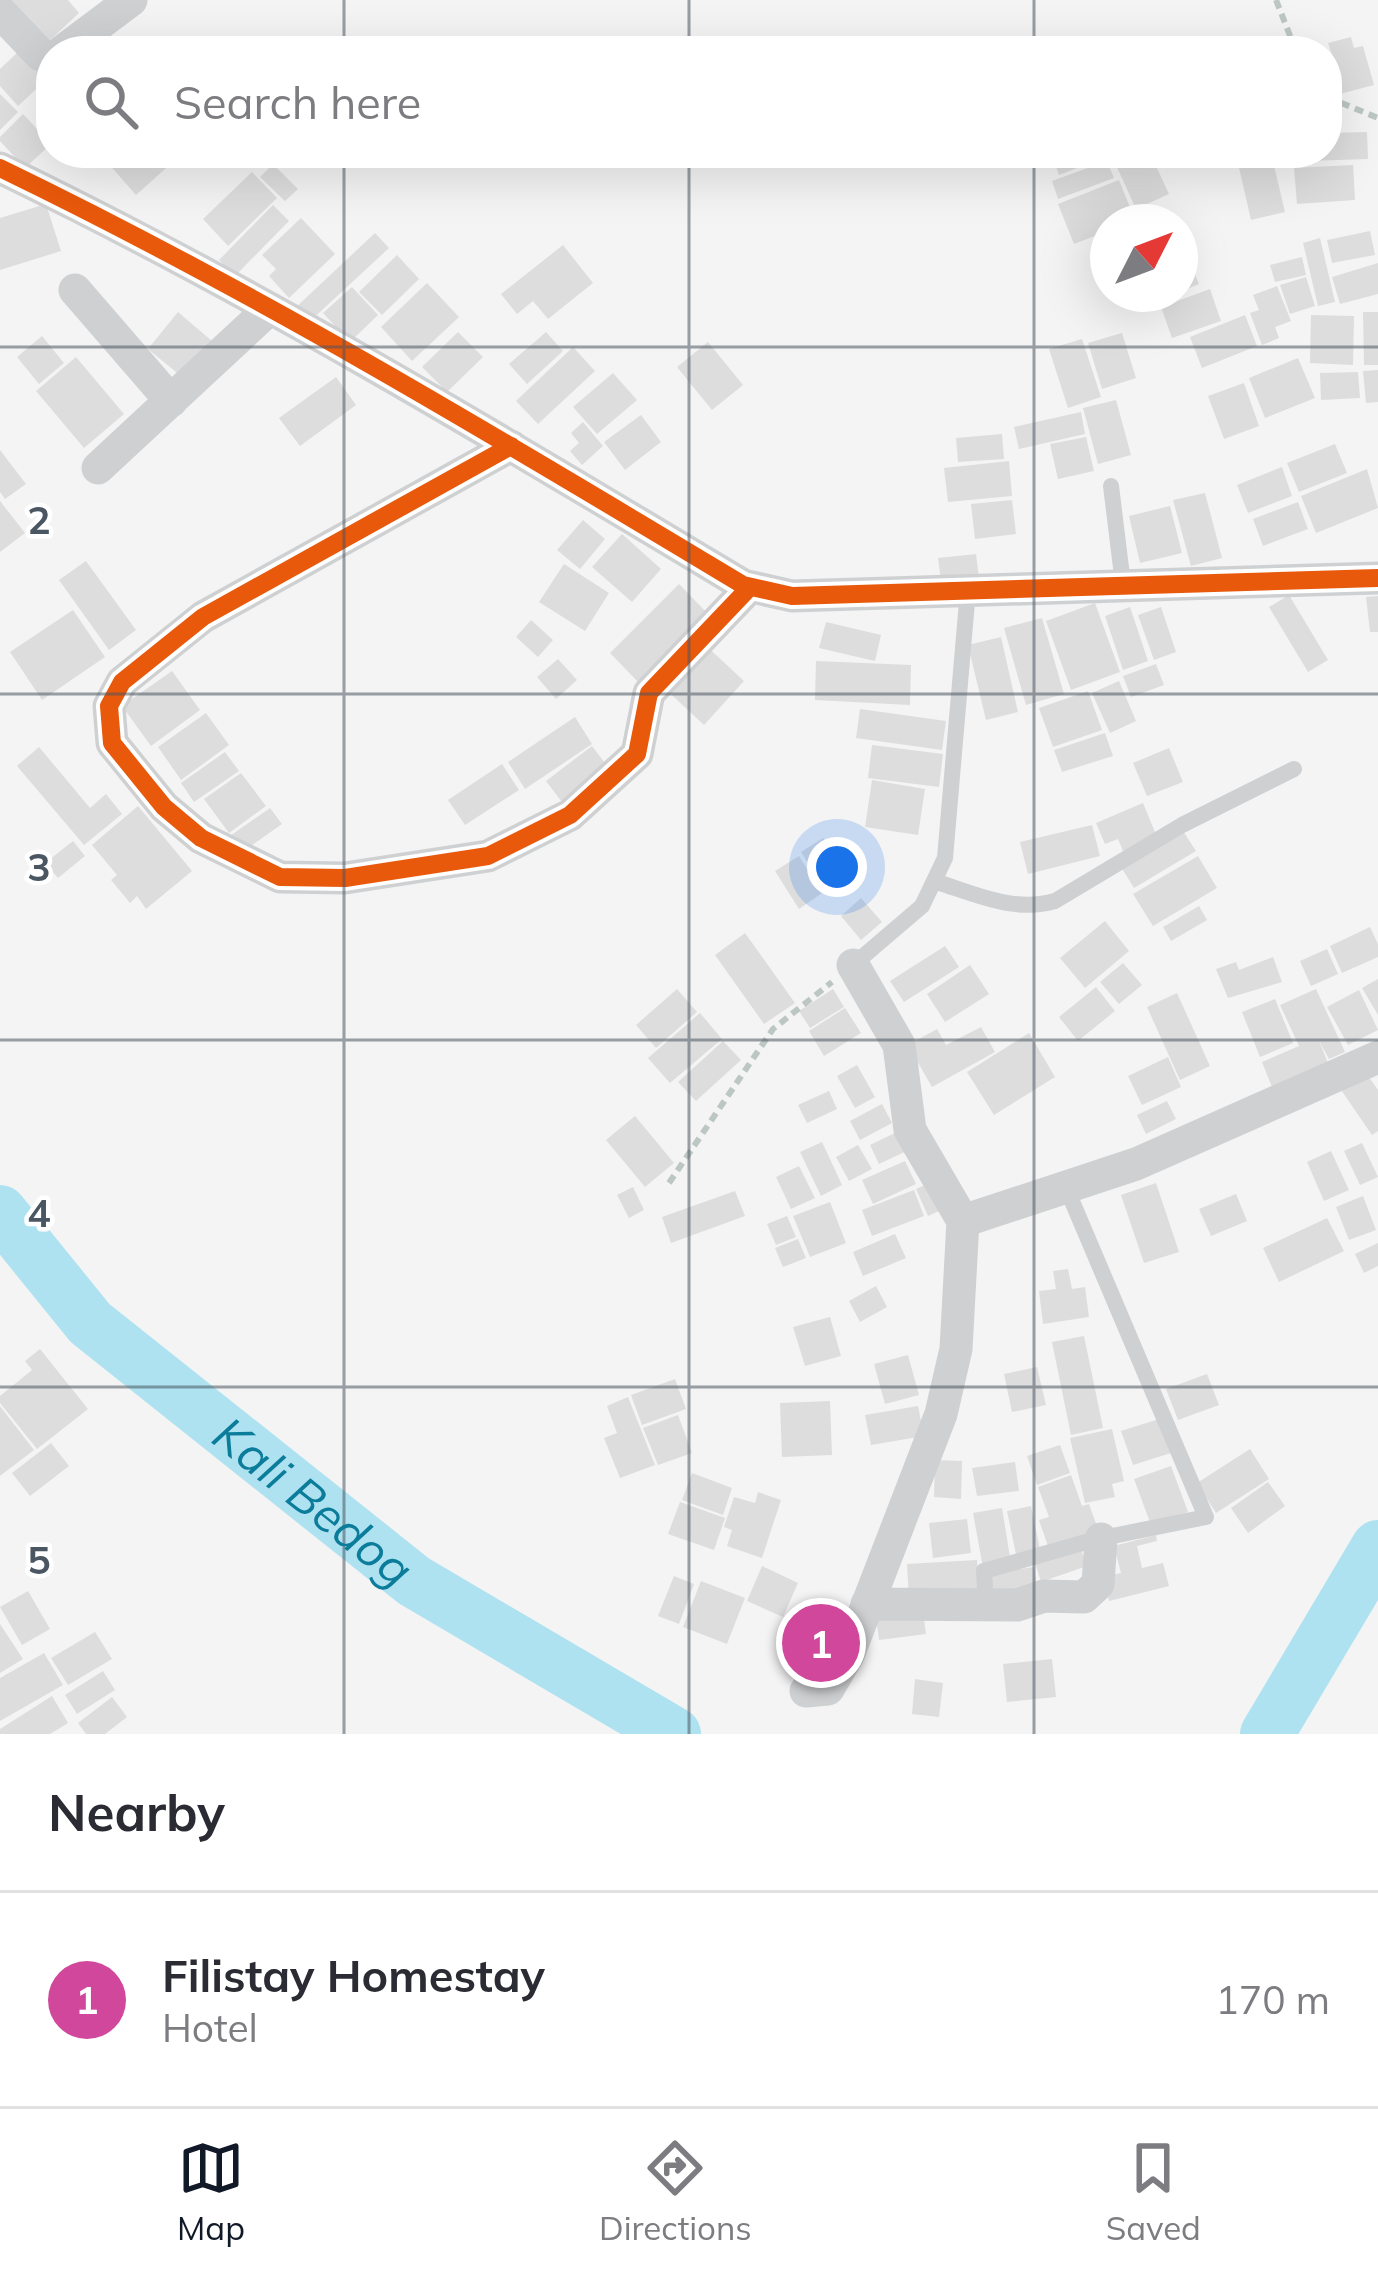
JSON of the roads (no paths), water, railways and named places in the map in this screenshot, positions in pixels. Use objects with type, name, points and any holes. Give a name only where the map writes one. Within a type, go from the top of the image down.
[{"type":"street","points":[[82,36],[131,0]]},
{"type":"street","points":[[0,12],[36,50]]},
{"type":"street","points":[[8,181],[104,219],[511,446],[749,587],[793,596],[1378,578]]},
{"type":"street","points":[[75,290],[171,401]]},
{"type":"street","points":[[98,469],[268,310]]},
{"type":"street","points":[[511,446],[203,617],[122,682],[109,706],[112,743],[164,806],[202,838],[280,878],[345,878],[488,856],[570,814],[637,754],[650,693],[749,587]]},
{"type":"street","points":[[806,1691],[828,1689],[838,1676],[941,1414],[956,1349],[963,1221],[910,1130],[899,1045],[853,965]]},
{"type":"street","points":[[963,1221],[1136,1164],[1378,1058]]},
{"type":"street","points":[[866,1604],[1017,1605],[1044,1596],[1084,1597],[1098,1584],[1101,1539]]},
{"type":"lane","points":[[1111,486],[1123,584]]},
{"type":"lane","points":[[853,965],[922,906],[937,882],[944,858],[968,590]]},
{"type":"lane","points":[[937,882],[1016,906],[1055,901],[1182,824],[1294,769]]},
{"type":"lane","points":[[986,1604],[983,1571],[1206,1517],[1066,1187]]},
{"type":"waterway","name":"Kali Bedog","points":[[0,1212],[90,1323],[414,1581],[674,1734]]},
{"type":"waterway","name":"Kali Bedog","points":[[1267,1734],[1378,1547]]},
{"type":"place","name":"Filistay Homestay","points":[[821,1643]]}]
